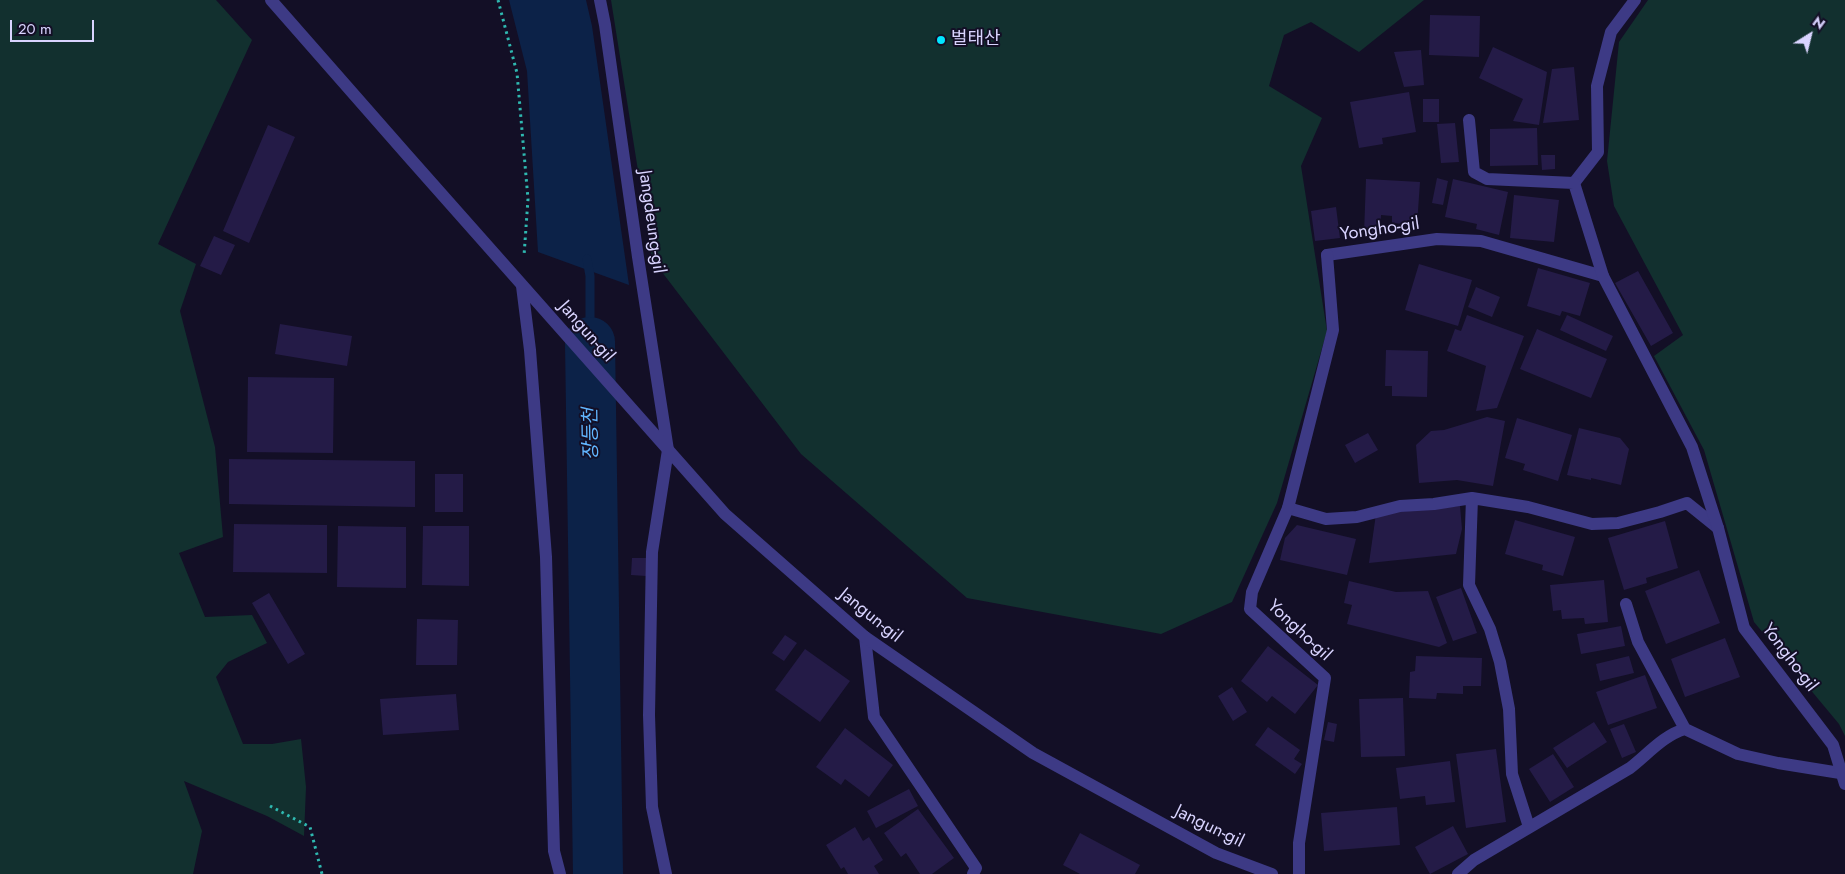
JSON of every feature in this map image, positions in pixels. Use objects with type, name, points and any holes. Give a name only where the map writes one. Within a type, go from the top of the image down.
[{"type":"street","name":"Jangun-gil","points":[[271,0],[725,514],[865,638],[1033,753],[1216,853],[1272,874]]},
{"type":"street","name":"Jangdeung-gil","points":[[600,0],[668,450],[652,552],[649,715],[652,807],[666,874]]},
{"type":"street","points":[[1469,120],[1474,172],[1488,179],[1574,183],[1598,152],[1597,86],[1611,32],[1635,0]]},
{"type":"street","name":"Yongho-gil","points":[[1574,183],[1603,276],[1692,447],[1718,528],[1744,628],[1832,745],[1843,778]]},
{"type":"street","name":"Yongho-gil","points":[[1299,874],[1299,843],[1324,678],[1250,609],[1252,592],[1288,508],[1333,330],[1327,255],[1437,239],[1481,241],[1603,276]]},
{"type":"street","points":[[522,286],[530,350],[546,557],[554,851],[560,874]]},
{"type":"street","points":[[1288,508],[1326,519],[1357,517],[1400,506],[1434,504],[1472,498],[1528,507],[1592,524],[1618,523],[1687,502],[1718,528]]},
{"type":"street","points":[[1472,498],[1468,585],[1490,629],[1500,662],[1509,709],[1512,774],[1529,827]]},
{"type":"street","points":[[1458,874],[1474,860],[1630,768],[1672,733],[1685,729],[1638,642],[1626,604]]},
{"type":"street","points":[[865,638],[874,717],[976,868],[973,874]]},
{"type":"street","name":"Yongho-gil","points":[[1685,729],[1738,754],[1843,778]]},
{"type":"path","points":[[498,0],[517,73],[528,199],[522,286]]},
{"type":"path","points":[[270,806],[310,827],[322,874]]},
{"type":"green space","points":[[0,0],[216,0],[252,40],[158,244],[196,264],[180,311],[215,447],[223,537],[179,553],[205,617],[252,615],[267,643],[228,662],[216,677],[243,744],[272,744],[301,739],[306,787],[304,836],[267,816],[184,781],[202,831],[193,874],[0,874]]},
{"type":"green space","points":[[611,0],[1424,0],[1359,52],[1311,22],[1284,35],[1269,86],[1322,118],[1301,166],[1327,331],[1277,503],[1232,602],[1161,634],[967,598],[801,454],[652,259]]},
{"type":"green space","points":[[1648,0],[1845,0],[1845,736],[1839,724],[1754,622],[1704,450],[1654,356],[1683,335],[1614,206],[1607,161],[1619,42]]},
{"type":"water","points":[[509,0],[586,0],[592,26],[629,285],[538,252],[527,71]]},
{"type":"building","points":[[1430,15],[1480,16],[1479,57],[1429,55]]},
{"type":"building","points":[[1493,47],[1547,72],[1539,125],[1513,121],[1523,99],[1479,78]]},
{"type":"building","points":[[1421,50],[1424,85],[1404,87],[1394,52]]},
{"type":"building","points":[[1574,67],[1579,120],[1543,123],[1552,69]]},
{"type":"building","points":[[1409,92],[1416,132],[1382,138],[1383,144],[1359,148],[1350,102]]},
{"type":"building","points":[[1423,99],[1439,99],[1439,122],[1423,122]]},
{"type":"building","points":[[1455,123],[1459,162],[1441,163],[1437,124]]},
{"type":"building","points":[[268,125],[295,137],[249,243],[223,231]]},
{"type":"building","points":[[1537,128],[1538,165],[1490,166],[1490,129]]},
{"type":"building","points":[[1541,155],[1555,155],[1555,169],[1542,170]]},
{"type":"building","points":[[1437,178],[1448,181],[1443,205],[1432,203]]},
{"type":"building","points":[[1366,179],[1420,182],[1417,225],[1392,223],[1392,216],[1381,215],[1380,235],[1364,234]]},
{"type":"building","points":[[1453,179],[1508,192],[1499,235],[1476,229],[1477,224],[1445,217]]},
{"type":"building","points":[[1514,195],[1559,200],[1554,242],[1510,238]]},
{"type":"building","points":[[1336,207],[1340,238],[1315,241],[1311,211]]},
{"type":"building","points":[[214,236],[235,245],[221,275],[200,266]]},
{"type":"building","points":[[1419,264],[1472,280],[1458,326],[1405,310]]},
{"type":"building","points":[[1538,268],[1590,283],[1580,316],[1562,311],[1560,316],[1527,306]]},
{"type":"building","points":[[1638,271],[1673,333],[1651,346],[1615,283]]},
{"type":"building","points":[[1476,287],[1500,297],[1492,317],[1468,307]]},
{"type":"building","points":[[1467,315],[1524,336],[1497,408],[1476,411],[1486,366],[1447,351],[1455,329],[1461,331]]},
{"type":"building","points":[[1567,315],[1613,336],[1606,351],[1560,330]]},
{"type":"building","points":[[280,324],[352,336],[347,366],[275,354]]},
{"type":"building","points":[[1537,329],[1607,359],[1591,398],[1520,369]]},
{"type":"building","points":[[1386,350],[1428,351],[1427,397],[1392,396],[1392,386],[1385,386]]},
{"type":"building","points":[[248,377],[334,378],[333,453],[247,452]]},
{"type":"building","points":[[1487,417],[1505,421],[1493,486],[1457,480],[1419,483],[1416,445],[1431,431],[1444,430]]},
{"type":"building","points":[[1517,418],[1572,435],[1558,481],[1523,470],[1525,464],[1505,458]]},
{"type":"building","points":[[1579,428],[1620,438],[1629,449],[1621,485],[1567,475]]},
{"type":"building","points":[[1368,433],[1378,450],[1355,463],[1345,445]]},
{"type":"building","points":[[229,459],[415,461],[415,507],[229,504]]},
{"type":"building","points":[[435,474],[463,474],[463,512],[435,512]]},
{"type":"building","points":[[1460,506],[1462,529],[1456,554],[1369,563],[1376,514]]},
{"type":"building","points":[[1515,520],[1575,537],[1563,576],[1542,570],[1543,565],[1505,554]]},
{"type":"building","points":[[1665,521],[1678,568],[1646,578],[1647,583],[1624,590],[1608,538]]},
{"type":"building","points":[[234,524],[327,525],[327,573],[233,572]]},
{"type":"building","points":[[1297,525],[1356,539],[1347,575],[1280,560],[1285,538]]},
{"type":"building","points":[[338,526],[406,527],[406,588],[337,587]]},
{"type":"building","points":[[423,526],[469,526],[469,586],[422,585]]},
{"type":"building","points":[[632,558],[647,558],[646,576],[631,575]]},
{"type":"building","points":[[1699,570],[1720,623],[1666,644],[1645,591]]},
{"type":"building","points":[[1604,580],[1608,622],[1585,624],[1584,618],[1562,619],[1561,610],[1553,611],[1550,585]]},
{"type":"building","points":[[1349,581],[1396,592],[1428,591],[1447,643],[1439,647],[1347,624],[1352,605],[1344,603]]},
{"type":"building","points":[[1461,588],[1477,633],[1453,641],[1436,597]]},
{"type":"building","points":[[269,593],[305,654],[288,664],[252,603]]},
{"type":"building","points":[[417,619],[458,620],[457,665],[416,665]]},
{"type":"building","points":[[1621,626],[1625,646],[1581,654],[1577,634]]},
{"type":"building","points":[[785,635],[797,643],[784,661],[772,653]]},
{"type":"building","points":[[1725,638],[1740,677],[1685,697],[1671,659]]},
{"type":"building","points":[[1268,646],[1318,685],[1295,714],[1272,696],[1267,702],[1241,681]]},
{"type":"building","points":[[805,649],[850,681],[820,722],[775,690]]},
{"type":"building","points":[[1416,656],[1482,658],[1481,686],[1463,686],[1463,694],[1437,693],[1436,699],[1409,698],[1410,672],[1415,671]]},
{"type":"building","points":[[1629,656],[1634,673],[1600,681],[1596,664]]},
{"type":"building","points":[[1645,675],[1657,708],[1608,725],[1596,692]]},
{"type":"building","points":[[1232,687],[1247,712],[1233,721],[1218,696]]},
{"type":"building","points":[[456,694],[459,730],[383,735],[380,699]]},
{"type":"building","points":[[1403,698],[1405,756],[1361,757],[1359,699]]},
{"type":"building","points":[[1328,722],[1337,724],[1334,742],[1324,740]]},
{"type":"building","points":[[1594,722],[1607,742],[1567,768],[1553,748]]},
{"type":"building","points":[[1624,724],[1636,752],[1622,758],[1610,729]]},
{"type":"building","points":[[1268,727],[1300,750],[1294,759],[1302,764],[1295,774],[1255,745]]},
{"type":"building","points":[[845,728],[893,765],[869,797],[845,779],[841,785],[816,767]]},
{"type":"building","points":[[1496,749],[1506,822],[1466,828],[1456,754]]},
{"type":"building","points":[[1553,754],[1574,787],[1550,802],[1529,769]]},
{"type":"building","points":[[1450,761],[1455,802],[1426,805],[1425,796],[1400,799],[1396,768]]},
{"type":"building","points":[[909,789],[918,806],[876,828],[867,811]]},
{"type":"building","points":[[1397,807],[1400,845],[1324,851],[1321,813]]},
{"type":"building","points":[[918,809],[954,858],[932,874],[920,874],[906,853],[901,857],[884,833]]},
{"type":"building","points":[[1453,826],[1468,854],[1430,874],[1415,847]]},
{"type":"building","points":[[855,827],[863,841],[869,837],[883,860],[874,866],[879,874],[848,874],[844,867],[841,869],[826,845]]},
{"type":"building","points":[[1080,833],[1140,865],[1135,874],[1080,874],[1063,865]]},
{"type":"waterway","name":"장등천","points":[[587,259],[590,276],[590,342]]},
{"type":"waterway","name":"장등천","points":[[590,342],[598,874]]},
{"type":"place","name":"벌태산","points":[[941,40]]}]
